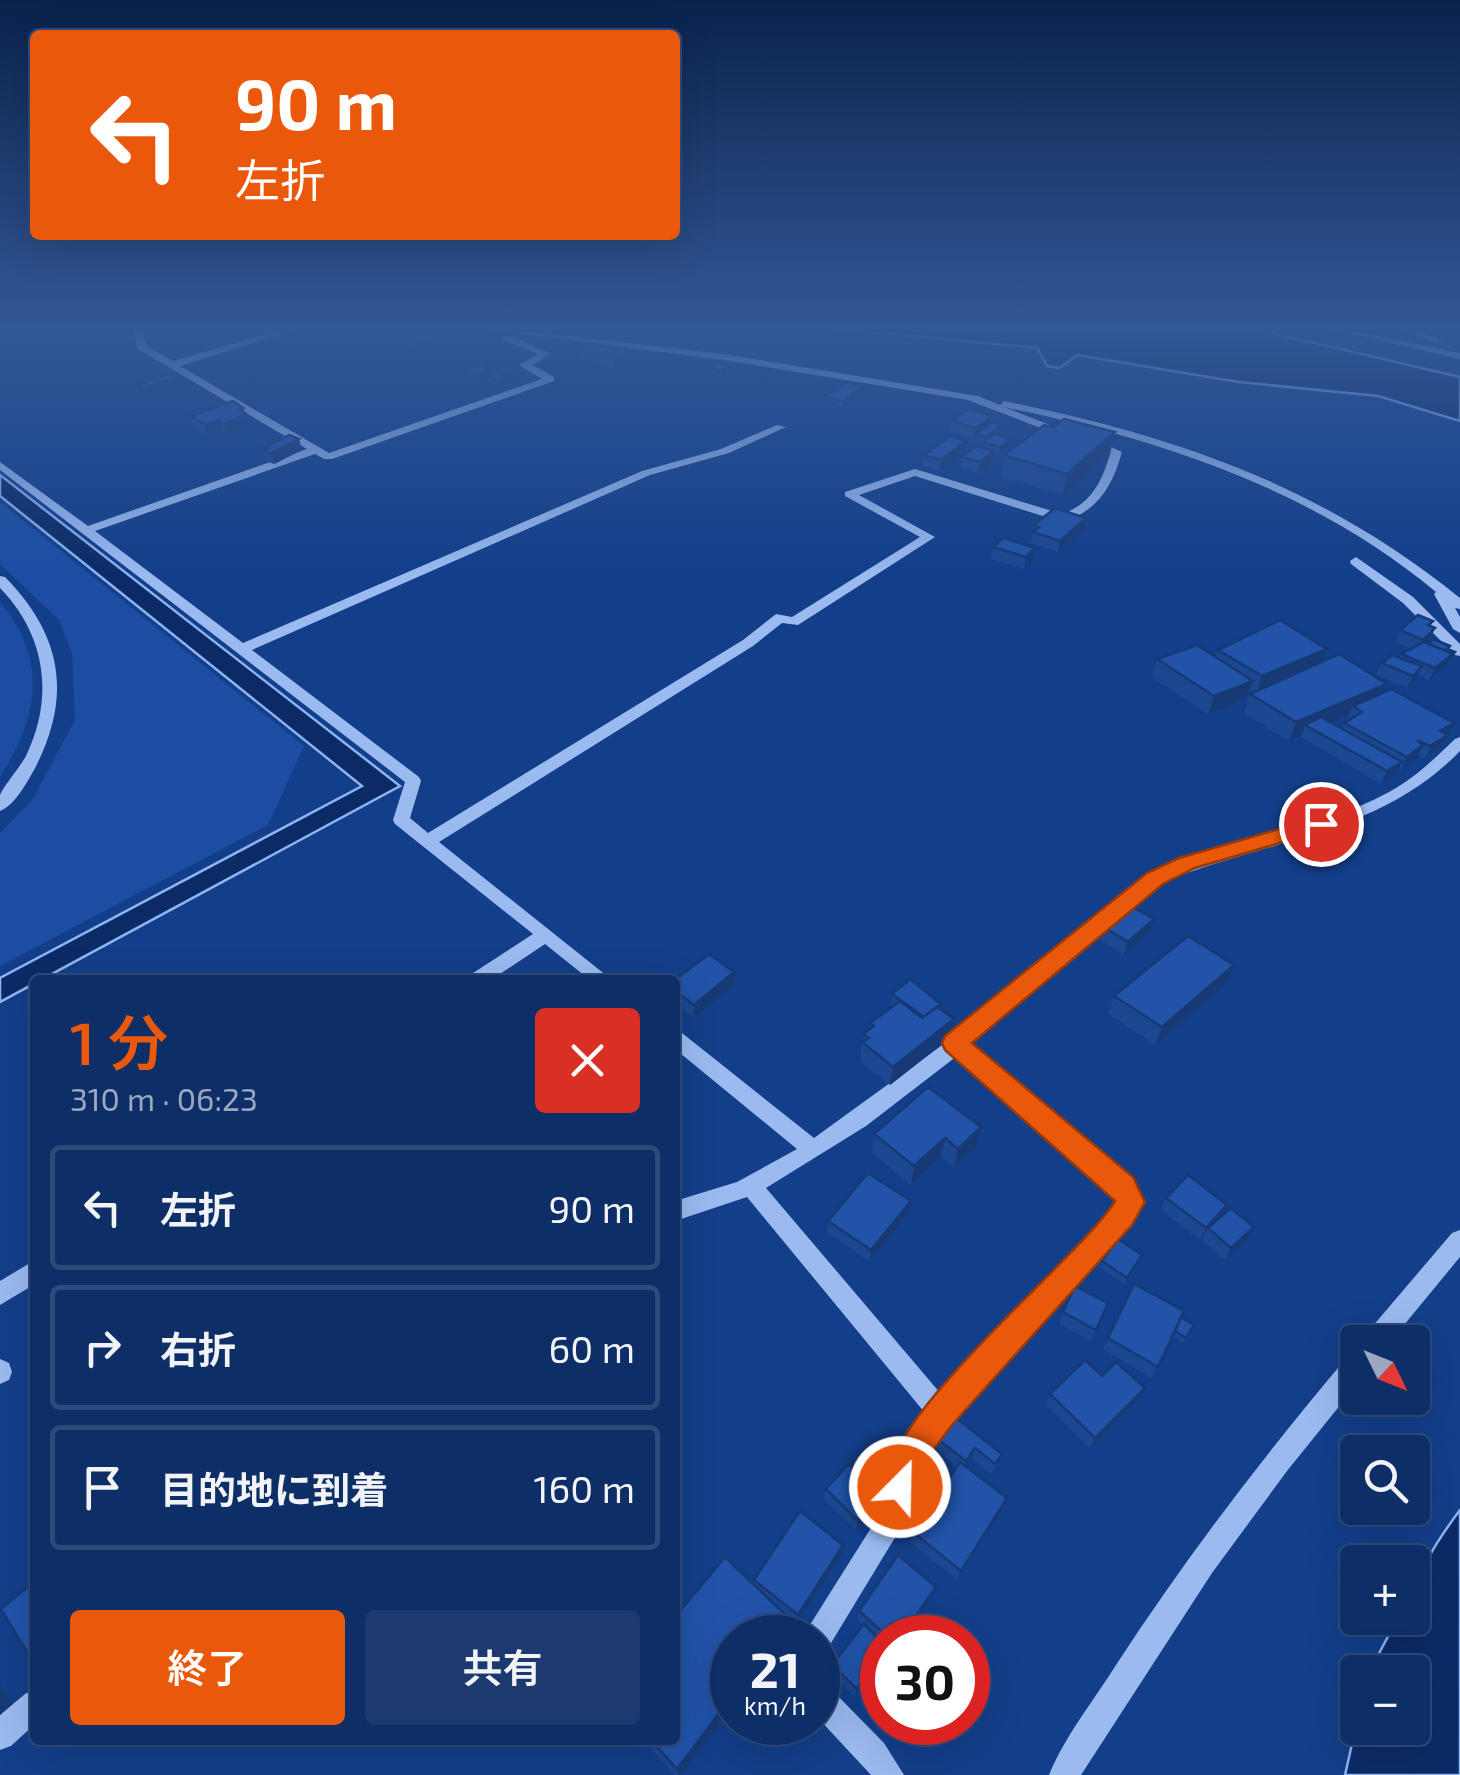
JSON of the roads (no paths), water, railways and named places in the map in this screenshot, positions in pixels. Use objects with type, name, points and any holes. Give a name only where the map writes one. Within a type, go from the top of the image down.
[{"type":"street","points":[[248,410],[328,457],[462,410]]},
{"type":"street","points":[[428,841],[748,644],[781,617],[792,622],[929,537],[849,494],[914,472],[1062,518],[1081,514],[1108,486],[1116,452],[1109,446],[1038,426],[999,410]]},
{"type":"street","points":[[1031,410],[1068,417],[1207,460],[1328,513],[1434,582],[1460,605]]},
{"type":"street","points":[[242,650],[646,473],[725,451],[781,427]]},
{"type":"street","points":[[85,531],[316,450],[313,448]]},
{"type":"street","points":[[0,466],[413,781],[401,820],[597,975]]},
{"type":"street","points":[[1356,560],[1408,600],[1460,652]]},
{"type":"street","points":[[0,580],[32,614],[46,649],[53,690],[42,740],[0,806]]},
{"type":"street","points":[[1434,582],[1460,628]]},
{"type":"street","points":[[680,1209],[751,1186],[814,1150],[954,1043],[1155,879],[1187,863],[1350,816],[1393,796],[1446,760],[1460,742]]},
{"type":"street","points":[[484,975],[546,934]]},
{"type":"street","points":[[680,1042],[814,1150]]},
{"type":"street","points":[[832,1615],[892,1517],[908,1456],[940,1414],[1122,1216],[1130,1202],[1122,1186],[954,1043]]},
{"type":"street","points":[[751,1186],[940,1414]]},
{"type":"street","points":[[1389,1325],[1460,1240]]},
{"type":"street","points":[[0,1294],[30,1274]]},
{"type":"street","points":[[1064,1775],[1201,1564],[1274,1465],[1340,1385]]},
{"type":"street","points":[[0,1734],[30,1708]]},
{"type":"street","points":[[840,1723],[877,1756],[889,1775]]}]
